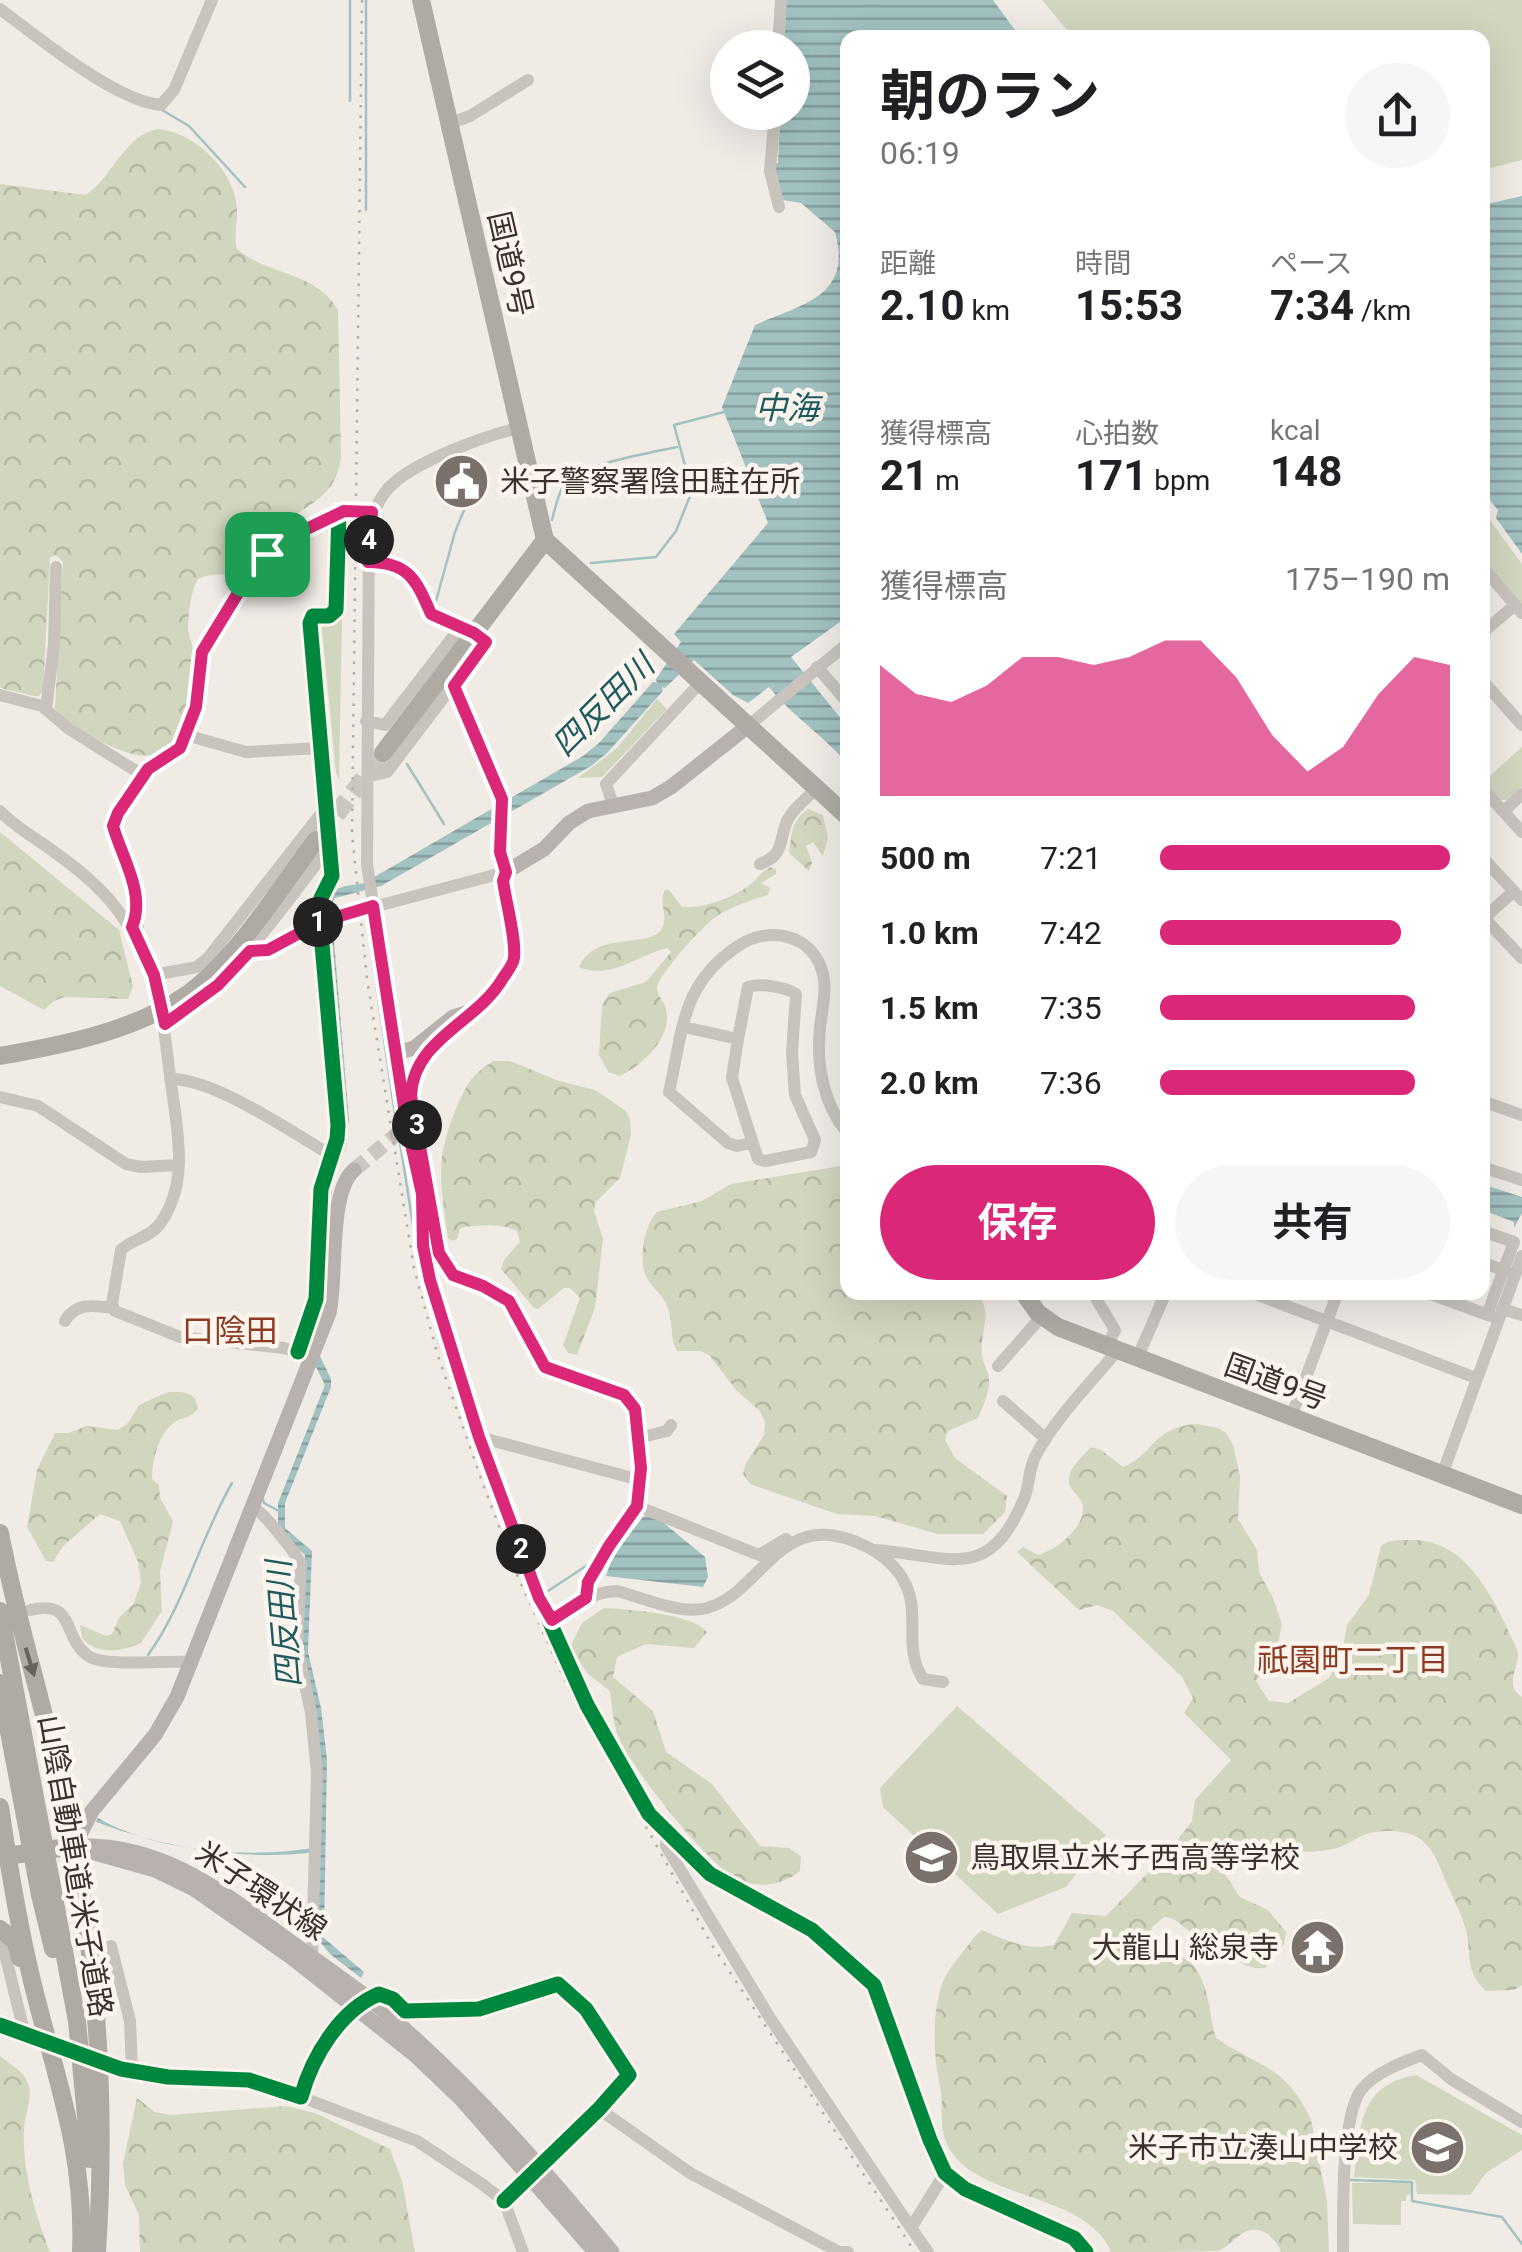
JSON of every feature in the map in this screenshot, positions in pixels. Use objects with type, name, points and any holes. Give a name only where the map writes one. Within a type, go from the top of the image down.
[{"type":"highway","name":"国道9号","points":[[421,0],[545,540]]},
{"type":"highway","points":[[384,754],[467,631],[545,540],[840,811]]},
{"type":"highway","points":[[0,1056],[164,1017],[222,964],[323,844]]},
{"type":"highway","name":"国道9号","points":[[1030,1300],[1058,1328],[1522,1505]]},
{"type":"highway","points":[[0,1533],[16,1617],[45,1713],[74,1846],[100,2044],[97,2252]]},
{"type":"highway","name":"山陰自動車道;米子道路","points":[[0,1611],[20,1751],[76,2064],[84,2159],[84,2252]]},
{"type":"highway","name":"山陰自動車道;米子道路","points":[[0,1683],[20,1751]]},
{"type":"highway","points":[[0,1807],[3,1856],[71,2125],[84,2252]]},
{"type":"highway","points":[[3,1856],[74,1846]]},
{"type":"highway","points":[[0,1931],[16,1942],[23,1970],[34,1990]]},
{"type":"main road","points":[[402,1130],[398,1053],[414,1048],[452,1017],[474,1011],[497,989],[514,958],[503,881],[506,872],[544,849],[569,823],[588,811],[652,798],[670,788],[748,726]]},
{"type":"main road","points":[[74,1846],[92,1811],[170,1713],[192,1662],[253,1507],[305,1354],[334,1290],[342,1185],[354,1170]]},
{"type":"main road","name":"米子環状線","points":[[74,1846],[106,1844],[179,1867],[312,1957],[537,2171],[612,2252]]},
{"type":"main road","name":"米子環状線","points":[[74,1846],[155,1870],[194,1889],[362,2003]]},
{"type":"main road","name":"米子環状線","points":[[537,2171],[595,2252]]},
{"type":"street","points":[[0,10],[98,78],[139,100],[161,105],[174,90],[212,0]]},
{"type":"street","points":[[779,30],[781,0]]},
{"type":"street","points":[[448,124],[470,116],[528,80]]},
{"type":"street","points":[[773,130],[770,171],[779,207]]},
{"type":"street","points":[[398,1053],[368,874],[366,721],[372,512],[392,484],[412,470],[500,432],[520,428]]},
{"type":"street","points":[[132,927],[137,917],[136,892],[113,826],[153,765],[180,748],[196,707],[202,652],[249,575],[267,554],[339,512],[372,512]]},
{"type":"street","points":[[64,1321],[84,1306],[112,1308],[180,1336],[305,1354],[316,1299],[320,1189],[338,1125],[326,920],[321,898],[332,880],[323,844],[327,806],[310,622],[312,616],[333,615],[336,610],[339,512]]},
{"type":"street","points":[[367,777],[387,772],[486,642],[431,614],[419,586],[400,566],[368,562]]},
{"type":"street","points":[[46,709],[54,645],[56,567]]},
{"type":"street","points":[[1490,576],[1518,609],[1490,628]]},
{"type":"street","points":[[366,721],[385,725],[467,631]]},
{"type":"street","points":[[748,726],[840,649]]},
{"type":"street","points":[[812,672],[840,696]]},
{"type":"street","points":[[613,805],[606,784],[693,676]]},
{"type":"street","points":[[250,951],[268,950],[372,900],[506,872],[500,852],[502,799],[454,686]]},
{"type":"street","points":[[1490,689],[1522,725]]},
{"type":"street","points":[[0,695],[22,698],[46,709],[69,730],[144,776]]},
{"type":"street","points":[[186,735],[246,752],[321,748]]},
{"type":"street","points":[[760,864],[776,856],[787,822],[816,789]]},
{"type":"street","points":[[1504,811],[1522,794]]},
{"type":"street","points":[[1490,796],[1522,832]]},
{"type":"street","points":[[154,975],[197,968],[208,958],[327,806]]},
{"type":"street","points":[[0,811],[91,879],[132,927],[154,975],[164,1017],[180,1144],[178,1166],[164,1217],[155,1230],[120,1250],[112,1308]]},
{"type":"street","points":[[164,1017],[218,985],[250,951],[323,844]]},
{"type":"street","points":[[1490,865],[1518,895],[1490,913]]},
{"type":"street","points":[[1490,925],[1522,958]]},
{"type":"street","points":[[751,1143],[728,1144],[669,1092],[697,984],[718,958],[757,935],[777,934],[799,941],[818,959],[824,982],[819,1044],[824,1094],[840,1121]]},
{"type":"street","points":[[755,984],[796,994],[792,1053],[795,1095],[815,1144],[806,1155],[765,1161],[756,1157],[751,1143],[732,1078],[748,987],[755,984]]},
{"type":"street","points":[[474,1011],[427,1051],[411,1082],[432,1255],[430,1280],[479,1437],[539,1598],[588,1705],[649,1814],[667,1832],[710,1874],[812,1930],[874,1985],[945,2174],[966,2189],[1074,2238],[1086,2252]]},
{"type":"street","points":[[684,1027],[738,1038]]},
{"type":"street","points":[[170,1079],[200,1084],[224,1094],[331,1154]]},
{"type":"street","points":[[0,1097],[38,1106],[126,1164],[178,1166]]},
{"type":"street","points":[[1490,1103],[1522,1115]]},
{"type":"street","points":[[402,1130],[422,1194],[432,1255],[448,1271],[509,1301],[547,1368],[627,1397],[635,1409],[640,1480],[637,1506],[588,1582],[586,1598]]},
{"type":"street","points":[[1490,1170],[1522,1180]]},
{"type":"street","points":[[1442,1472],[1509,1272],[1514,1242],[1490,1234]]},
{"type":"street","points":[[1509,1272],[1522,1256]]},
{"type":"street","points":[[1490,1265],[1509,1272]]},
{"type":"street","points":[[430,1280],[448,1271]]},
{"type":"street","points":[[637,1506],[759,1555],[802,1533],[849,1539],[874,1550],[952,1560],[993,1550],[1026,1495],[1034,1457],[1112,1349],[1114,1330],[1097,1300]]},
{"type":"street","points":[[1138,1359],[1163,1300]]},
{"type":"street","points":[[1271,1300],[1476,1378]]},
{"type":"street","points":[[1290,1417],[1335,1300]]},
{"type":"street","points":[[1451,1300],[1496,1314],[1522,1315]]},
{"type":"street","points":[[998,1366],[1042,1316]]},
{"type":"street","points":[[1003,1401],[1046,1438]]},
{"type":"street","points":[[638,1438],[666,1431],[671,1424]]},
{"type":"street","points":[[479,1437],[640,1480]]},
{"type":"street","points":[[253,1507],[267,1517],[301,1565],[297,1646],[314,1740],[312,1957]]},
{"type":"street","points":[[552,1620],[586,1598],[617,1592],[689,1610],[705,1608],[725,1601],[784,1547],[810,1537]]},
{"type":"street","points":[[874,1550],[902,1576],[913,1606],[911,1654],[916,1666],[923,1678],[943,1682]]},
{"type":"street","points":[[30,1610],[49,1606],[59,1610],[81,1649],[96,1660],[192,1662]]},
{"type":"street","points":[[667,1832],[666,1846],[770,2018],[928,2252]]},
{"type":"street","points":[[0,1931],[28,2036],[0,2025]]},
{"type":"street","points":[[111,1946],[130,2021],[126,2070],[168,2078],[304,2084],[416,2141],[504,2201],[522,2252]]},
{"type":"street","points":[[304,2084],[314,2059],[362,2003],[380,1994],[405,2010],[479,2009],[558,1984],[586,2009],[628,2075],[600,2109],[504,2201]]},
{"type":"street","points":[[1343,2252],[1342,2180],[1354,2106],[1359,2092],[1369,2082],[1422,2055],[1451,2079],[1522,2122]]},
{"type":"street","points":[[600,2109],[690,2173],[839,2252],[848,2252]]},
{"type":"street","points":[[911,2228],[945,2174]]},
{"type":"green space","points":[[1042,0],[1522,0],[1522,160],[1490,168],[1490,30],[1067,30]]},
{"type":"green space","points":[[158,129],[185,137],[221,167],[235,194],[237,249],[317,288],[338,310],[341,456],[327,491],[281,527],[249,565],[239,572],[198,579],[188,623],[195,661],[189,710],[175,740],[165,750],[151,755],[133,754],[102,742],[55,708],[63,562],[56,555],[50,558],[43,690],[34,696],[0,688],[0,184],[86,195],[136,139]]},
{"type":"green space","points":[[1490,519],[1522,564],[1522,605],[1490,566]]},
{"type":"green space","points":[[321,620],[342,620],[339,780],[336,773]]},
{"type":"green space","points":[[657,699],[667,709],[602,777],[578,778],[617,748]]},
{"type":"green space","points":[[1522,747],[1522,787],[1507,800],[1500,800],[1490,789],[1490,776]]},
{"type":"green space","points":[[808,809],[823,815],[828,838],[823,856],[813,842],[806,846],[812,863],[809,871],[789,853],[795,823]]},
{"type":"green space","points":[[0,832],[119,930],[133,986],[128,999],[64,997],[44,1010],[0,986]]},
{"type":"green space","points":[[771,867],[776,874],[761,883],[770,888],[768,895],[717,916],[693,938],[659,981],[658,994],[667,1020],[654,1049],[620,1076],[608,1072],[599,1055],[602,1005],[610,993],[646,982],[671,952],[667,948],[602,971],[579,967],[587,955],[610,944],[656,934],[664,923],[665,890],[682,907],[700,906],[737,893]]},
{"type":"green space","points":[[493,1061],[510,1061],[559,1081],[595,1090],[626,1111],[630,1120],[631,1135],[620,1178],[595,1203],[603,1239],[595,1308],[577,1355],[568,1353],[563,1345],[580,1298],[570,1288],[564,1288],[538,1309],[534,1308],[501,1269],[520,1242],[517,1231],[474,1226],[460,1228],[457,1239],[448,1238],[442,1187],[444,1144],[466,1087]]},
{"type":"green space","points":[[840,1166],[840,1300],[982,1300],[987,1394],[978,1418],[948,1431],[945,1440],[955,1458],[1007,1496],[1005,1512],[983,1534],[938,1534],[875,1516],[837,1514],[750,1484],[743,1474],[764,1435],[765,1422],[760,1411],[737,1391],[710,1356],[701,1351],[677,1351],[668,1307],[648,1280],[643,1264],[649,1226],[657,1212],[702,1201],[731,1184]]},
{"type":"green space","points":[[168,1392],[191,1395],[198,1408],[166,1431],[153,1463],[152,1479],[159,1485],[160,1498],[173,1521],[160,1572],[162,1611],[141,1643],[118,1650],[94,1647],[82,1638],[80,1625],[106,1636],[112,1634],[119,1618],[134,1603],[141,1582],[138,1562],[120,1521],[100,1514],[63,1546],[53,1562],[46,1561],[27,1527],[37,1470],[55,1433],[87,1426],[118,1430],[128,1423],[139,1405]]},
{"type":"green space","points":[[1197,1424],[1218,1428],[1233,1445],[1240,1477],[1238,1519],[1257,1550],[1259,1572],[1282,1624],[1277,1649],[1256,1681],[1269,1701],[1288,1703],[1329,1678],[1342,1654],[1347,1625],[1369,1595],[1381,1546],[1391,1541],[1431,1542],[1464,1562],[1489,1594],[1518,1655],[1513,1686],[1522,1697],[1522,1985],[1514,1990],[1486,1991],[1479,1983],[1471,1968],[1463,1921],[1436,1859],[1423,1841],[1404,1832],[1375,1832],[1333,1849],[1250,1854],[1226,1862],[1225,1874],[1240,1897],[1268,1910],[1286,1932],[1284,1944],[1265,1968],[1244,1964],[1173,1919],[1164,1917],[1151,1928],[1158,1940],[1185,1958],[1201,1977],[1216,2038],[1282,2078],[1302,2102],[1311,2120],[1327,2201],[1329,2252],[1281,2252],[1270,2236],[1251,2230],[1217,2251],[1111,2252],[1097,2232],[1077,2217],[977,2174],[957,2159],[943,2133],[935,2024],[941,1987],[956,1960],[982,1930],[1017,1944],[1044,1947],[1054,1945],[1072,1913],[1106,1916],[1171,1849],[1192,1821],[1195,1800],[1231,1760],[1184,1713],[1193,1698],[1182,1677],[1113,1611],[1097,1605],[1079,1610],[1017,1552],[1023,1547],[1038,1555],[1045,1553],[1075,1530],[1083,1506],[1069,1479],[1077,1462],[1091,1447],[1123,1467],[1134,1462],[1162,1435]]},
{"type":"green space","points":[[604,1608],[675,1617],[707,1632],[694,1648],[646,1644],[617,1657],[613,1677],[653,1711],[666,1752],[712,1784],[760,1846],[789,1848],[801,1856],[800,1871],[769,1884],[751,1884],[735,1878],[688,1834],[653,1791],[618,1736],[610,1691],[588,1674],[570,1647],[582,1623]]},
{"type":"green space","points":[[957,1706],[1106,1835],[1066,1887],[998,1914],[883,1807],[880,1788]]},
{"type":"green space","points":[[0,2056],[20,2071],[28,2083],[24,2129],[27,2176],[50,2252],[0,2252]]},
{"type":"green space","name":"米子市立湊山中学校","points":[[1416,2075],[1522,2135],[1522,2150],[1486,2173],[1470,2195],[1417,2194],[1415,2180],[1354,2177],[1361,2126],[1372,2099],[1397,2080]]},
{"type":"green space","points":[[137,2098],[155,2112],[170,2115],[286,2106],[315,2113],[390,2149],[402,2181],[415,2252],[140,2252],[139,2215],[125,2185],[123,2163]]},
{"type":"green space","points":[[1411,2182],[1411,2194],[1401,2201],[1401,2225],[1353,2224],[1352,2183]]},
{"type":"water","name":"中海","points":[[786,0],[993,0],[1015,30],[840,30],[840,622],[791,657],[840,717],[840,756],[769,687],[748,703],[733,695],[694,660],[662,687],[663,691],[591,766],[381,886],[335,898],[331,905],[349,1121],[346,1147],[332,1182],[327,1294],[314,1341],[307,1344],[322,1213],[334,1159],[324,905],[340,888],[364,883],[599,743],[653,682],[657,683],[681,642],[674,634],[768,523],[722,407],[755,325],[819,295],[837,271],[839,254],[835,232],[801,203],[783,200],[774,164],[778,163],[779,130],[810,130],[810,30],[785,30]]},
{"type":"water","points":[[1522,196],[1522,554],[1496,518],[1498,510],[1490,500],[1490,203]]},
{"type":"water","points":[[1490,1187],[1522,1197],[1522,1213],[1514,1228],[1514,1222],[1490,1213]]},
{"type":"water","points":[[319,1354],[331,1387],[285,1503],[285,1528],[312,1551],[308,1652],[321,1708],[327,1759],[324,1938],[364,1972],[361,1978],[330,1954],[318,1939],[310,1853],[254,1855],[201,1850],[185,1847],[265,1852],[319,1847],[302,1646],[305,1555],[278,1531],[278,1503],[325,1385],[314,1363]]},
{"type":"water","points":[[654,1515],[705,1557],[708,1577],[703,1587],[606,1576],[613,1556],[643,1517]]},
{"type":"water","points":[[98,1818],[144,1837],[96,1822]]},
{"type":"waterway","points":[[350,0],[350,101]]},
{"type":"waterway","points":[[366,0],[366,210]]},
{"type":"waterway","points":[[162,110],[189,126],[245,187]]},
{"type":"waterway","points":[[591,563],[656,557],[676,531],[692,491],[674,425],[724,412]]},
{"type":"waterway","points":[[552,520],[560,491],[572,476],[617,460],[677,447]]},
{"type":"waterway","points":[[436,601],[467,503],[445,468]]},
{"type":"waterway","points":[[311,533],[332,528]]},
{"type":"waterway","points":[[407,764],[444,824]]},
{"type":"waterway","points":[[366,915],[396,1121]]},
{"type":"waterway","points":[[142,917],[143,934]]},
{"type":"waterway","points":[[400,1142],[420,1270],[439,1342],[533,1599]]},
{"type":"waterway","points":[[148,1655],[172,1614],[232,1483]]},
{"type":"waterway","points":[[263,1499],[279,1511]]},
{"type":"waterway","points":[[545,1593],[592,1562],[607,1542]]},
{"type":"waterway","points":[[1351,2180],[1412,2182],[1412,2201],[1502,2217],[1522,2244]]},
{"type":"tunnel","points":[[320,836],[383,753]]},
{"type":"tunnel","points":[[354,1170],[397,1134]]},
{"type":"tunnel","points":[[43,2042],[121,2069]]},
{"type":"railway","points":[[362,0],[352,834],[367,979],[414,1268],[438,1356],[483,1484],[518,1577],[566,1683],[712,1945],[915,2252]]},
{"type":"cycle path","points":[[298,1352],[316,1299],[321,1189],[338,1125],[320,922],[321,898],[332,876],[310,623],[313,616],[329,616],[336,610],[339,512]]},
{"type":"cycle path","points":[[407,1126],[422,1194],[423,1246],[430,1281],[479,1437],[539,1598],[587,1705],[649,1814],[710,1874],[812,1930],[874,1985],[945,2173],[965,2189],[1074,2238],[1086,2252]]},
{"type":"cycle path","points":[[0,2025],[121,2069],[168,2077],[249,2080],[301,2097],[329,2036],[352,2011],[379,1994],[393,1999],[405,2011],[479,2009],[558,1984],[586,2009],[629,2075],[504,2201]]},
{"type":"place","name":"米子警察署陰田駐在所","points":[[461,482]]},
{"type":"place","name":"鳥取県立米子西高等学校","points":[[931,1858]]},
{"type":"place","name":"大龍山 総泉寺","points":[[1318,1948]]},
{"type":"place","name":"米子市立湊山中学校","points":[[1437,2148]]},
{"type":"district","name":"口陰田","points":[[230,1331]]},
{"type":"district","name":"祇園町二丁目","points":[[1353,1660]]},
{"type":"route","points":[[339,512],[372,512],[368,562],[400,566],[419,586],[431,614],[486,642],[454,686],[502,799],[500,852],[506,872],[503,881],[514,958],[485,1003],[427,1051],[417,1065],[411,1096],[439,1253],[448,1271],[509,1301],[547,1368],[624,1395],[635,1409],[641,1468],[636,1510],[588,1582],[586,1598],[552,1620],[539,1598],[479,1437],[430,1280],[423,1246],[425,1213],[407,1126],[373,906],[320,922],[268,950],[250,951],[218,985],[165,1024],[154,975],[132,927],[137,917],[136,892],[114,821],[148,769],[180,748],[196,707],[202,652],[249,575],[267,554],[339,512]]},
{"type":"water label","name":"四反田川","points":[[603,705]]},
{"type":"water label","name":"四反田川","points":[[284,1624]]}]
